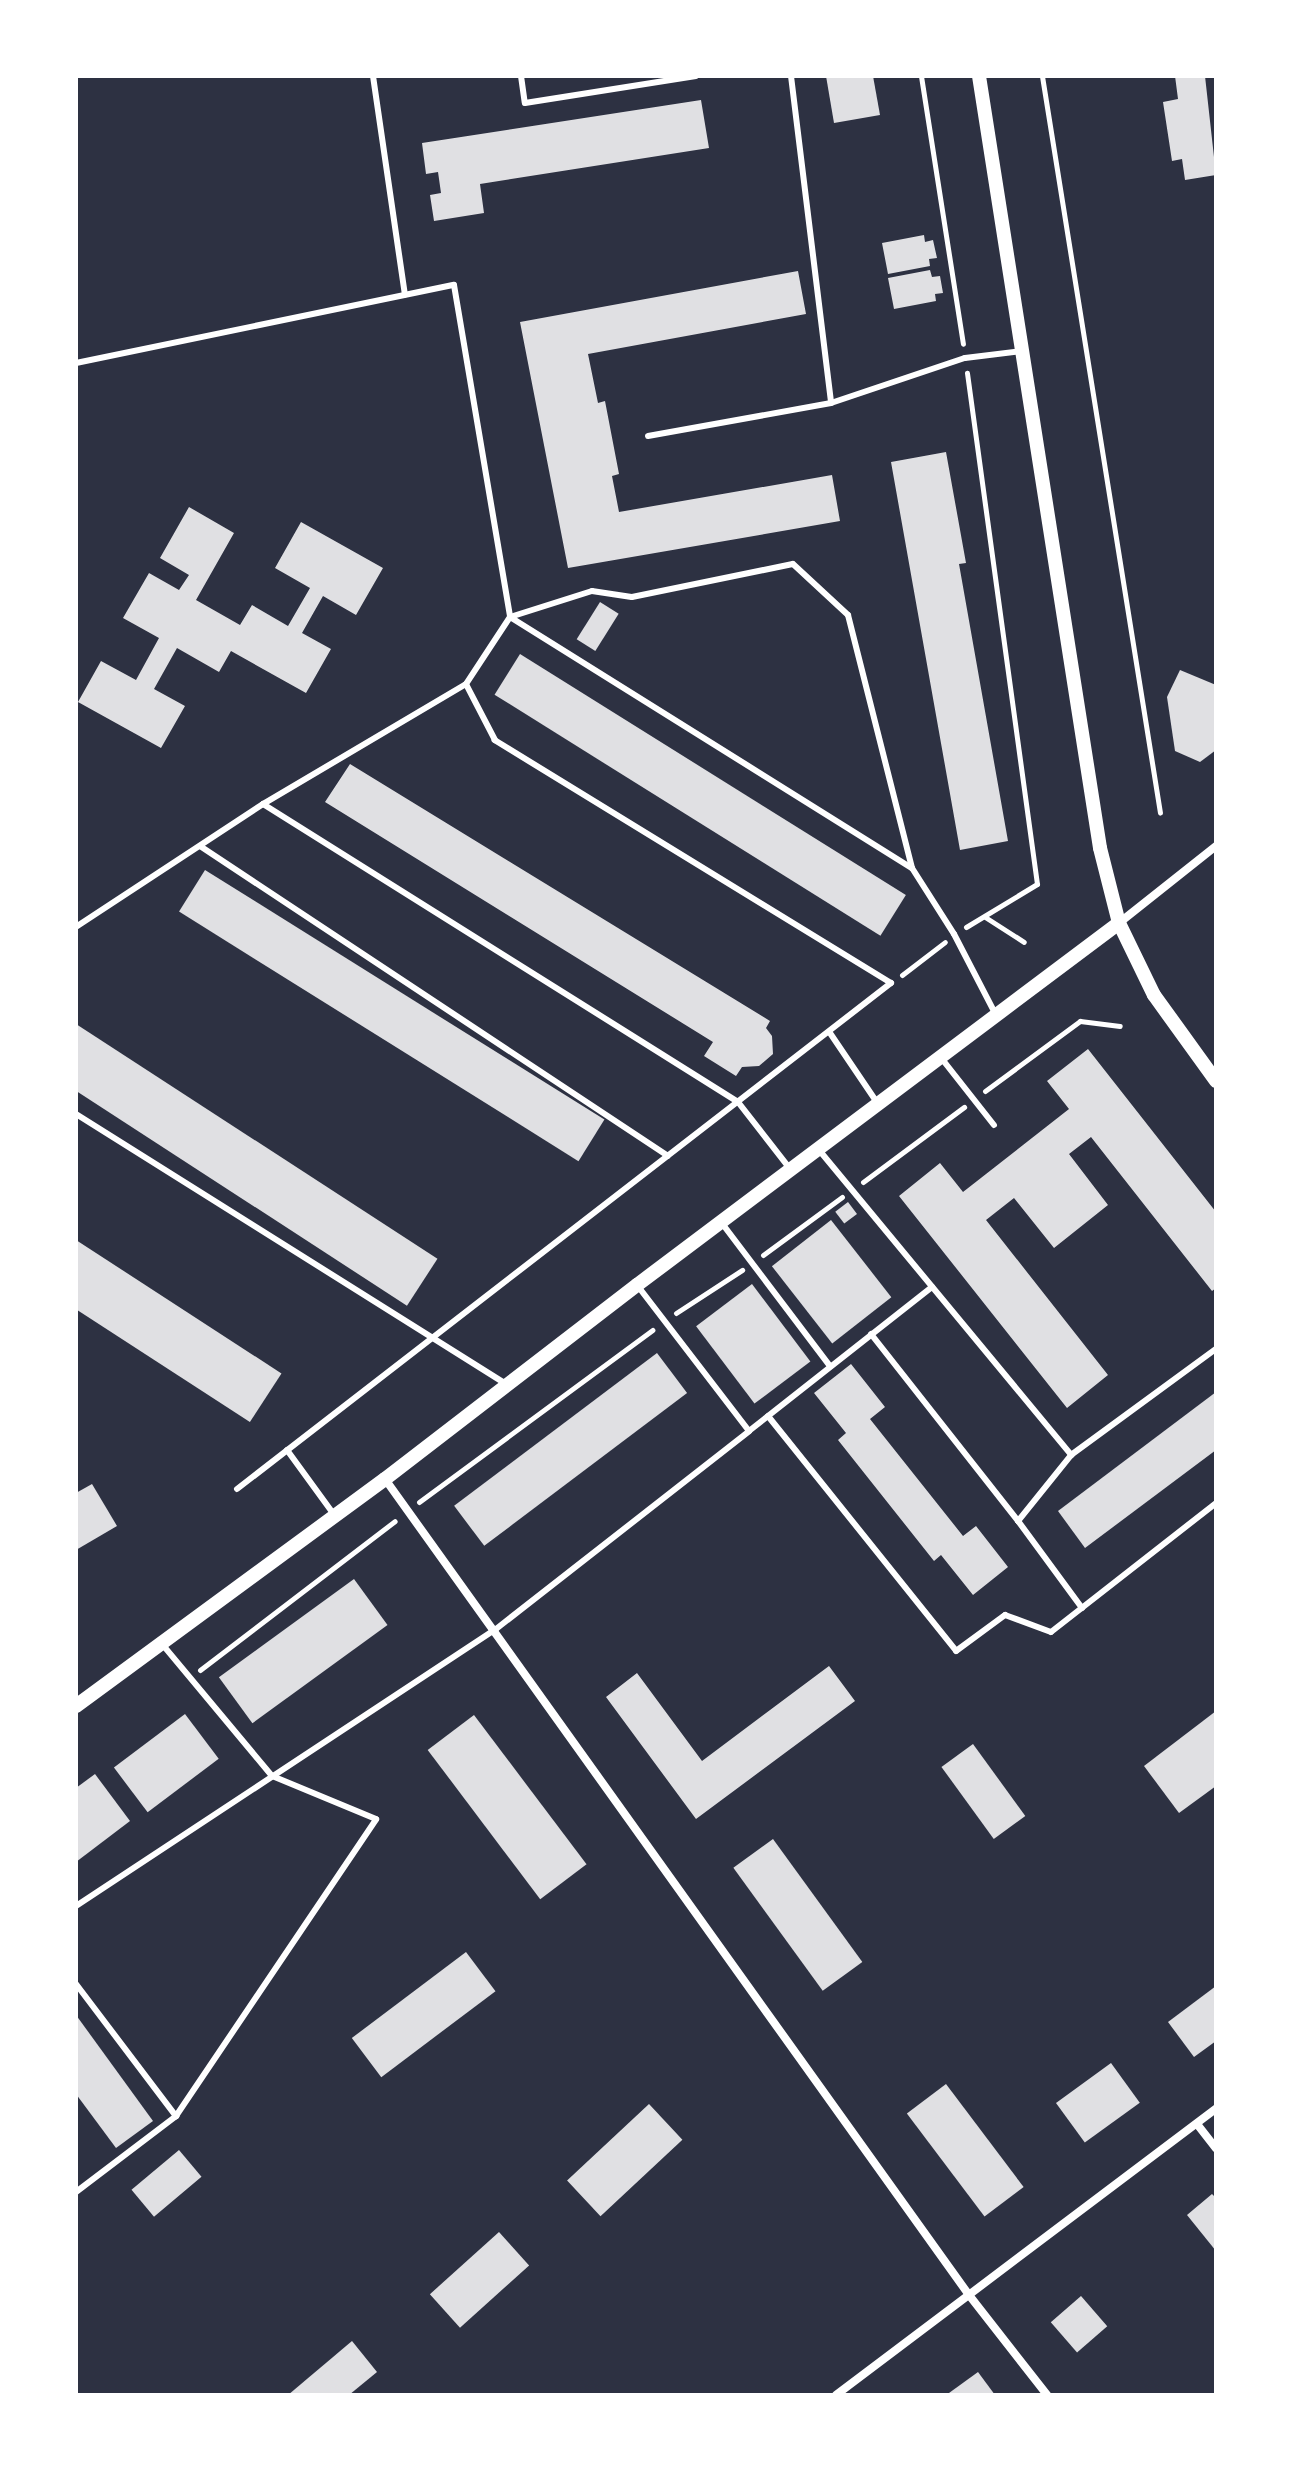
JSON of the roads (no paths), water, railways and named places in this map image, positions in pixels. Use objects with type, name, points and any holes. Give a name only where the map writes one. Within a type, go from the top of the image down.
[{"type":"street","points":[[979,76],[1100,848],[1119,923],[1154,995],[1216,1081]]},
{"type":"street","points":[[76,1706],[385,1479],[637,1285],[1119,923],[1216,846]]},
{"type":"street","points":[[385,1479],[496,1629],[969,2295],[1047,2395]]},
{"type":"street","points":[[836,2395],[1216,2109]]},
{"type":"street","points":[[1197,2124],[1216,2148]]},
{"type":"lane","points":[[373,76],[405,295]]},
{"type":"lane","points":[[521,76],[525,103],[696,76]]},
{"type":"lane","points":[[791,76],[831,403]]},
{"type":"lane","points":[[76,363],[454,285],[510,617],[912,868]]},
{"type":"lane","points":[[648,436],[831,403],[965,358],[1024,351]]},
{"type":"lane","points":[[77,922],[263,804],[466,684],[510,617],[592,591],[632,597],[793,564],[848,615],[912,868],[954,934],[996,1016]]},
{"type":"lane","points":[[237,1489],[891,983],[495,740],[466,684]]},
{"type":"lane","points":[[263,804],[738,1102],[791,1170]]},
{"type":"lane","points":[[200,846],[668,1156]]},
{"type":"lane","points":[[830,1033],[878,1104]]},
{"type":"lane","points":[[940,1057],[994,1125]]},
{"type":"lane","points":[[76,1114],[507,1385]]},
{"type":"lane","points":[[818,1149],[1071,1455]]},
{"type":"lane","points":[[721,1222],[830,1366]]},
{"type":"lane","points":[[637,1285],[749,1431]]},
{"type":"lane","points":[[76,1906],[496,1629],[932,1287]]},
{"type":"lane","points":[[871,1334],[1082,1608]]},
{"type":"lane","points":[[1018,1521],[1071,1455],[1216,1349]]},
{"type":"lane","points":[[768,1416],[956,1651],[1005,1615],[1051,1632],[1216,1503]]},
{"type":"lane","points":[[287,1450],[335,1516]]},
{"type":"lane","points":[[76,2192],[176,2116],[376,1819],[272,1776],[162,1644]]},
{"type":"lane","points":[[76,1984],[176,2116]]}]
